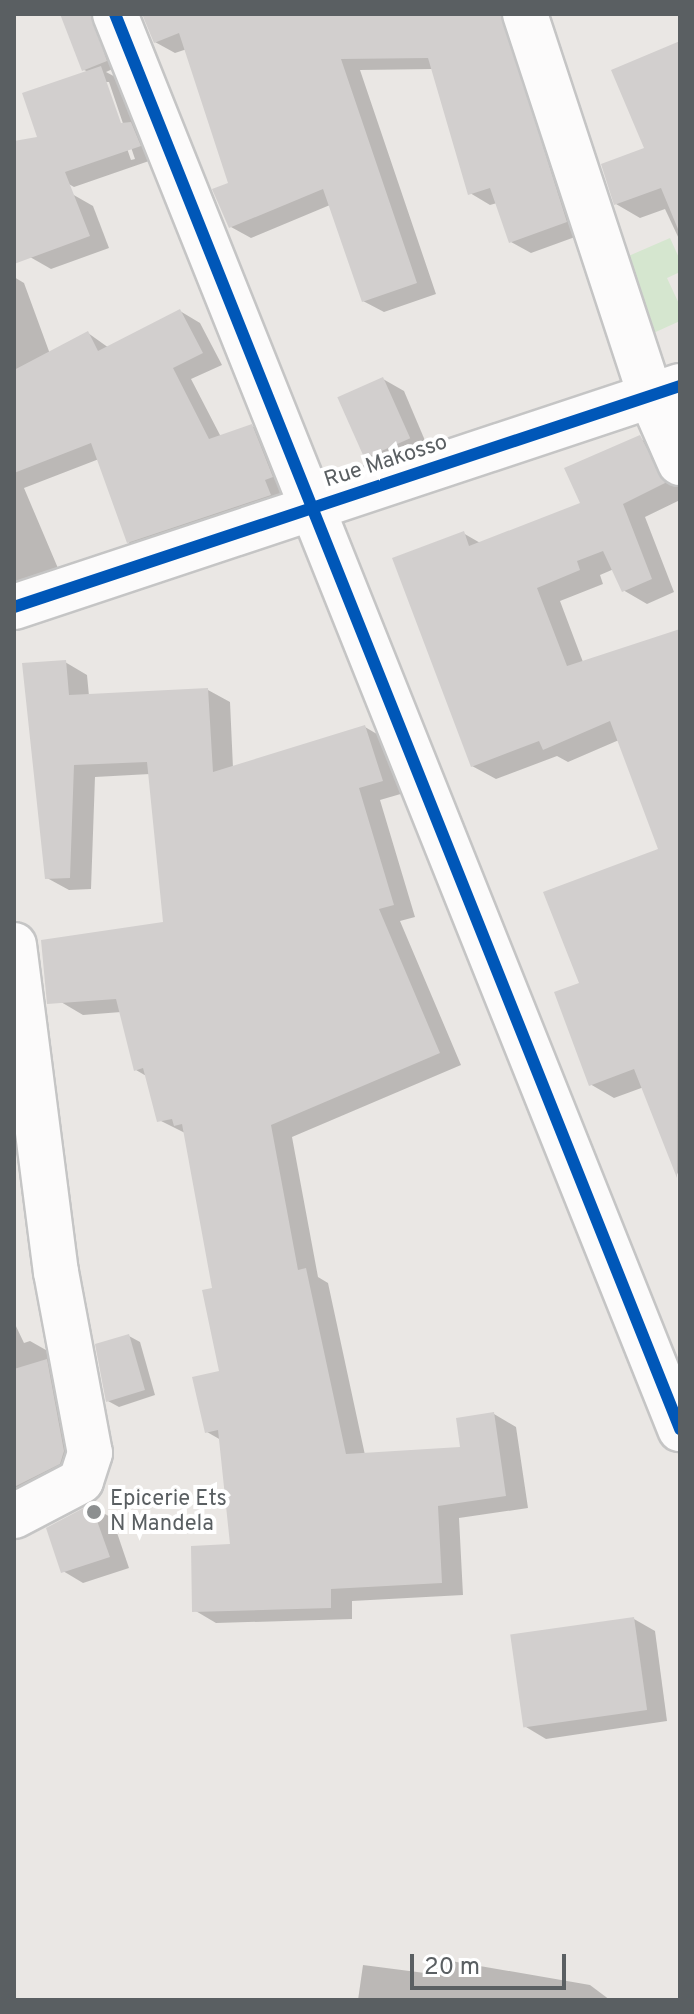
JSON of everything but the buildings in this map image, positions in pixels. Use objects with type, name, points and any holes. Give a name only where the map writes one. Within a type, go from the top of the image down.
[{"type":"street","points":[[115,14],[680,1429]]},
{"type":"street","points":[[525,14],[666,391],[680,463]]},
{"type":"street","name":"Rue Makosso","points":[[14,607],[666,391]]},
{"type":"street","points":[[14,945],[56,1272],[90,1453],[81,1481],[14,1516]]},
{"type":"green space","points":[[670,238],[680,260],[680,272],[667,278],[680,306],[680,321],[649,335],[617,261]]},
{"type":"cycle path","points":[[115,14],[680,1429]]},
{"type":"cycle path","points":[[14,607],[680,386]]},
{"type":"place","name":"Epicerie Ets N Mandela","points":[[94,1512]]}]
